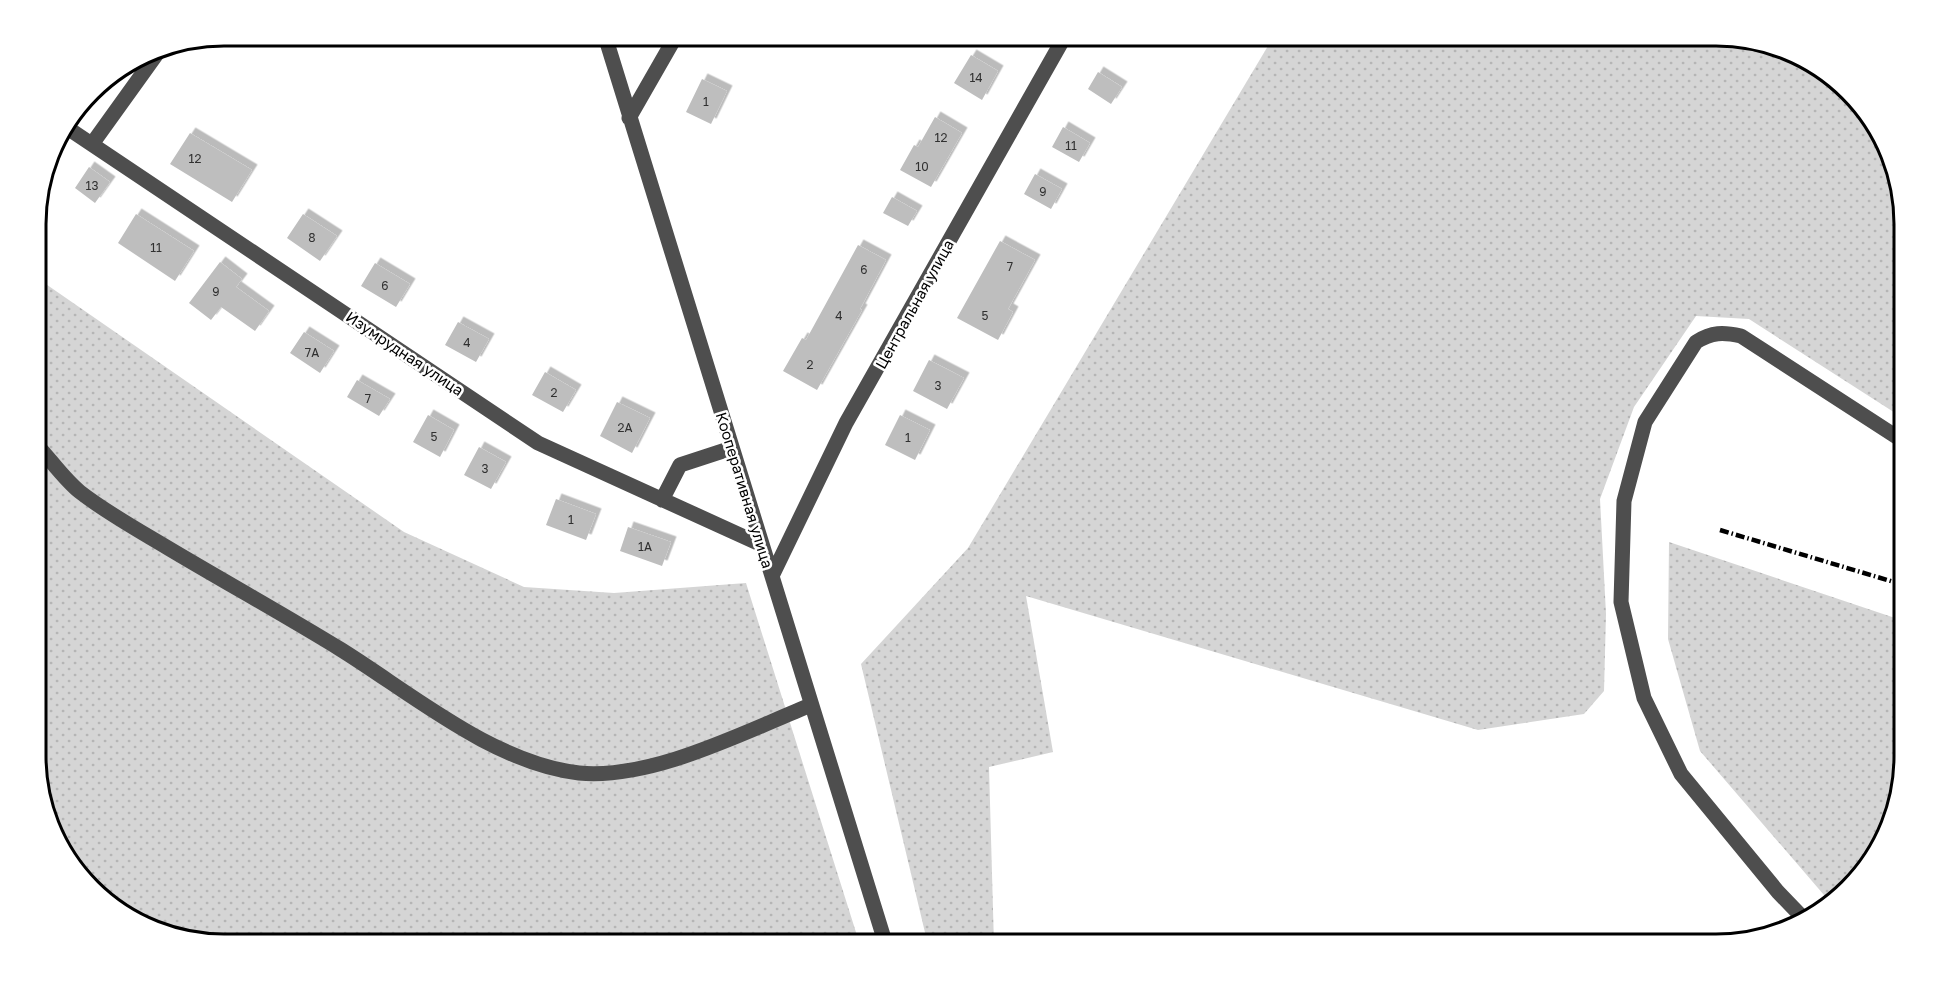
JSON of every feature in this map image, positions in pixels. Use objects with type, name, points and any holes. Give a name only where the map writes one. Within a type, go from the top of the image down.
[{"type":"street","name":"Центральная улица","points":[[772,576],[846,423],[1059,46]]},
{"type":"street","name":"Кооперативная улица","points":[[607,47],[883,934]]},
{"type":"street","points":[[629,118],[670,47]]},
{"type":"street","points":[[92,144],[150,63]]},
{"type":"street","name":"Изумрудная улица","points":[[73,131],[538,443],[762,545]]},
{"type":"street","points":[[1799,914],[1778,892],[1681,774],[1644,698],[1621,602],[1624,501],[1645,422],[1696,342],[1706,336],[1723,332],[1741,336],[1894,435]]},
{"type":"street","points":[[662,500],[680,465],[732,448]]},
{"type":"street","points":[[47,455],[78,490],[120,519],[340,649],[411,697],[502,751],[533,763],[579,772],[615,773],[678,758],[713,746],[811,705]]},
{"type":"shaded area","points":[[1268,46],[1716,46],[1751,50],[1773,56],[1815,76],[1849,107],[1864,125],[1880,156],[1892,201],[1894,224],[1894,412],[1749,319],[1696,316],[1634,407],[1600,499],[1606,614],[1604,691],[1584,714],[1478,730],[1026,596],[1053,752],[989,767],[994,934],[925,934],[861,664],[968,548]]},
{"type":"shaded area","points":[[47,285],[404,532],[524,587],[614,593],[746,583],[857,934],[224,934],[201,933],[156,921],[125,905],[83,865],[60,825],[48,780],[46,757]]},
{"type":"shaded area","points":[[1669,542],[1894,618],[1894,757],[1887,803],[1880,825],[1864,856],[1825,896],[1700,751],[1668,639]]},
{"type":"building","points":[[971,55],[998,71],[982,100],[954,83]]},
{"type":"building","points":[[1098,72],[1122,87],[1111,104],[1088,89]]},
{"type":"building","points":[[702,79],[727,91],[711,124],[686,112]]},
{"type":"building","points":[[935,117],[962,133],[931,187],[900,170],[914,145],[918,147]]},
{"type":"building","points":[[1063,127],[1090,143],[1079,162],[1052,147]]},
{"type":"building","points":[[190,133],[252,170],[232,202],[170,164]]},
{"type":"building","points":[[89,167],[110,182],[95,203],[75,188]]},
{"type":"building","points":[[1035,174],[1062,189],[1051,209],[1024,194]]},
{"type":"building","points":[[892,197],[917,211],[908,226],[883,213]]},
{"type":"building","points":[[136,214],[194,251],[175,281],[118,243]]},
{"type":"building","points":[[303,214],[337,236],[320,261],[287,238]]},
{"type":"building","points":[[1000,241],[1035,260],[1008,309],[1013,312],[998,340],[957,318]]},
{"type":"building","points":[[858,245],[886,260],[860,309],[862,310],[817,390],[783,371],[802,338],[806,340]]},
{"type":"building","points":[[220,262],[242,279],[236,287],[269,311],[255,331],[221,307],[211,320],[189,303]]},
{"type":"building","points":[[375,263],[410,284],[396,307],[361,286]]},
{"type":"building","points":[[458,322],[489,339],[476,362],[445,345]]},
{"type":"building","points":[[304,332],[334,351],[320,373],[290,353]]},
{"type":"building","points":[[929,360],[964,378],[947,409],[913,391]]},
{"type":"building","points":[[545,372],[576,390],[563,412],[532,395]]},
{"type":"building","points":[[357,380],[390,399],[379,416],[347,397]]},
{"type":"building","points":[[617,402],[650,418],[632,453],[600,436]]},
{"type":"building","points":[[428,415],[454,430],[440,457],[413,442]]},
{"type":"building","points":[[900,415],[930,430],[915,460],[885,445]]},
{"type":"building","points":[[479,447],[506,462],[491,489],[464,475]]},
{"type":"building","points":[[556,499],[596,514],[586,540],[546,525]]},
{"type":"building","points":[[628,527],[671,542],[662,566],[620,551]]},
{"type":"railway","points":[[1720,530],[1894,582]]}]
